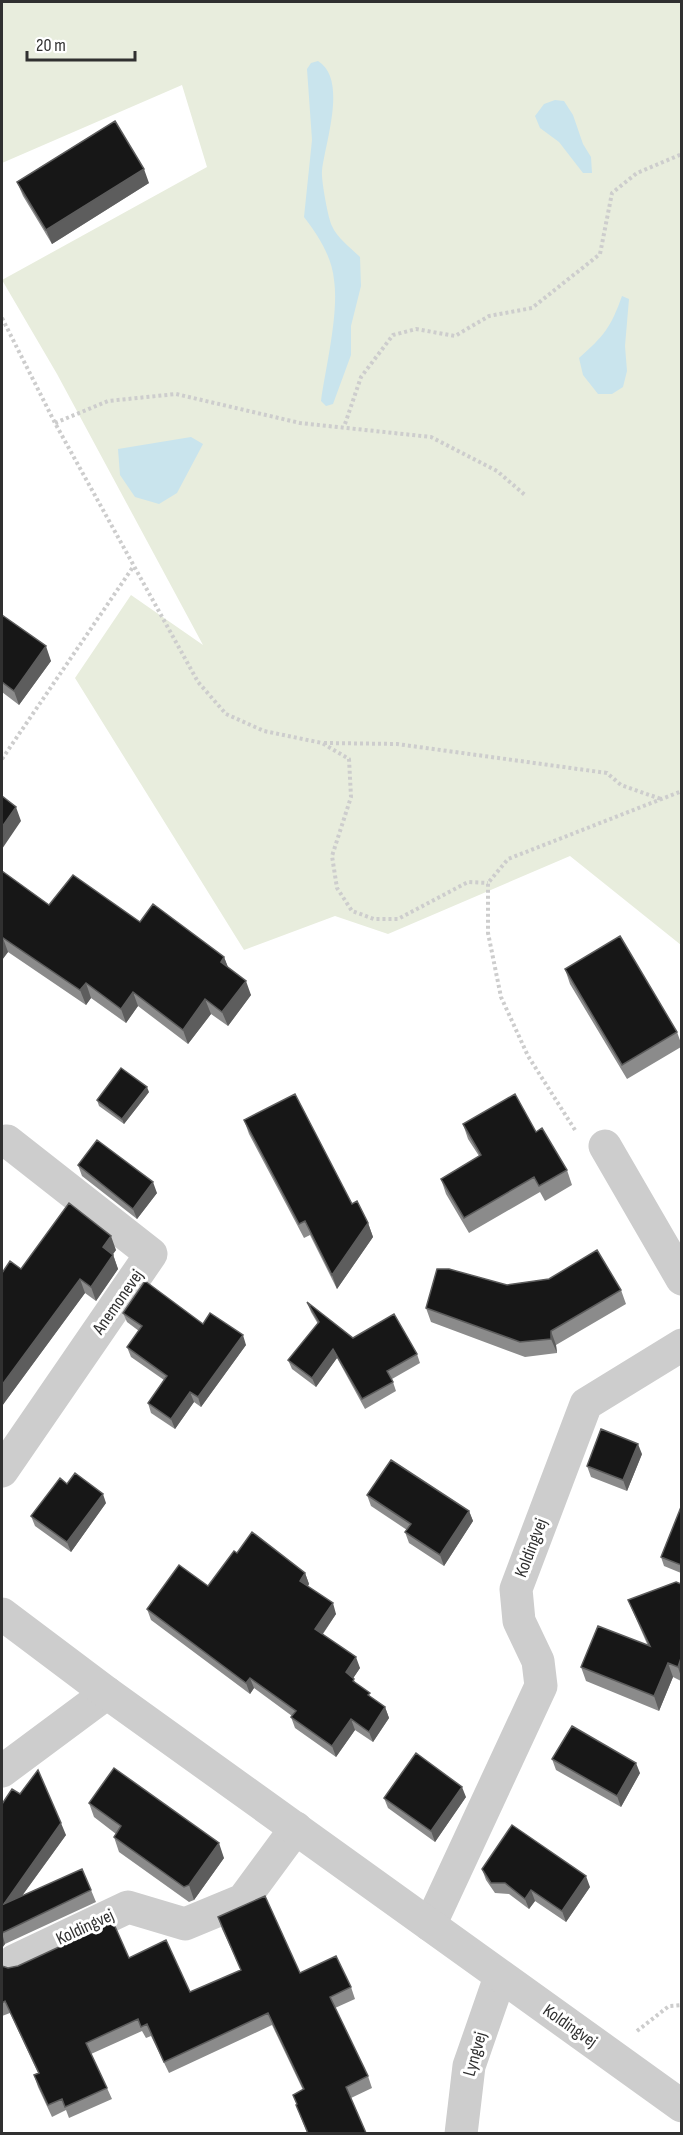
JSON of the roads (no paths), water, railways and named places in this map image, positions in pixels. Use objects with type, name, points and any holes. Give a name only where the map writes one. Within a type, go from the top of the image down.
[{"type":"street","name":"Anemonevej","points":[[2,1471],[151,1254],[7,1141]]},
{"type":"street","points":[[605,1146],[681,1279]]},
{"type":"street","name":"Koldingvej","points":[[430,1925],[542,1686],[538,1661],[519,1621],[516,1589],[586,1404],[681,1344]]},
{"type":"street","name":"Koldingvej","points":[[2,1614],[107,1693],[681,2106]]},
{"type":"street","points":[[2,1771],[107,1693]]},
{"type":"street","name":"Koldingvej","points":[[14,1961],[128,1907],[185,1924],[243,1900],[296,1828]]},
{"type":"street","name":"Lyngvej","points":[[460,2133],[469,2066],[500,1977]]},
{"type":"water","points":[[318,61],[327,70],[332,82],[333,96],[330,129],[322,171],[325,198],[334,230],[360,257],[361,286],[351,326],[351,355],[333,404],[326,406],[321,401],[335,308],[333,271],[324,247],[304,217],[312,140],[307,69],[311,63]]},
{"type":"water","points":[[555,100],[564,101],[573,115],[583,144],[591,157],[592,173],[583,173],[559,142],[540,128],[535,116],[544,104]]},
{"type":"water","points":[[622,296],[629,299],[625,346],[627,371],[623,387],[612,394],[598,394],[583,375],[579,358],[606,330]]},
{"type":"water","points":[[191,437],[203,444],[177,493],[159,504],[135,497],[120,475],[118,449]]}]
